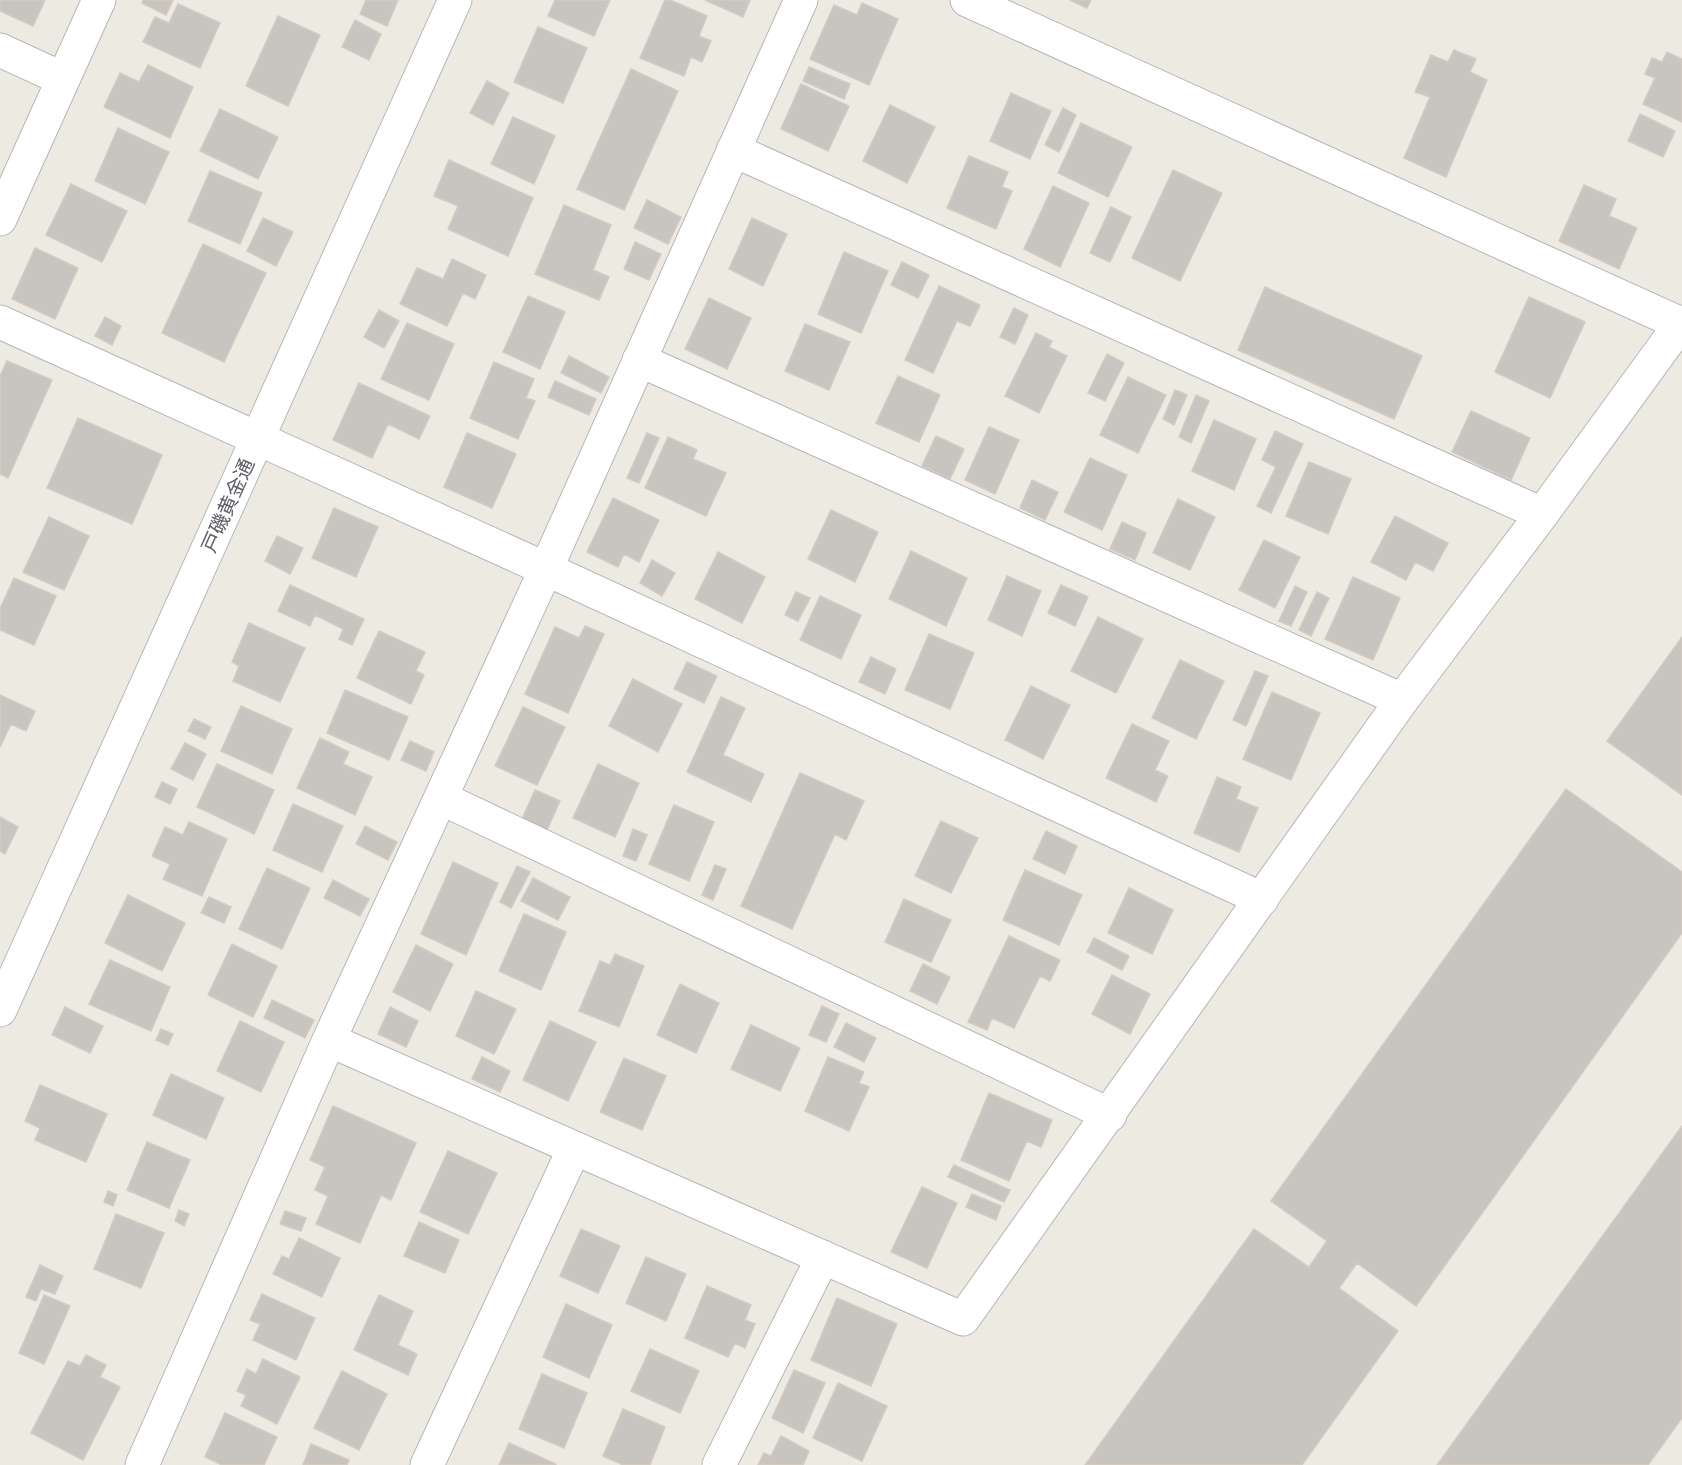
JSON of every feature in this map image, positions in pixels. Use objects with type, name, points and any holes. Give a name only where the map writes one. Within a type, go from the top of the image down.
[{"type":"street","points":[[0,219],[99,0]]},
{"type":"street","name":"戸磯黄金通","points":[[0,1010],[455,0]]},
{"type":"street","points":[[142,1465],[329,1040],[546,568],[801,0]]},
{"type":"street","points":[[329,1040],[963,1319],[1402,700],[1542,514],[1681,323],[967,0]]},
{"type":"street","points":[[0,50],[63,79]]},
{"type":"street","points":[[733,150],[1542,514]]},
{"type":"street","points":[[0,322],[546,568],[1262,899]]},
{"type":"street","points":[[639,360],[1402,700]]},
{"type":"street","points":[[441,798],[1110,1114]]},
{"type":"street","points":[[427,1465],[574,1149]]},
{"type":"street","points":[[719,1465],[823,1257]]},
{"type":"building","points":[[0,0],[45,0],[33,26],[0,11]]},
{"type":"building","points":[[143,0],[173,0],[166,15],[142,3]]},
{"type":"building","points":[[366,0],[398,0],[387,26],[360,14]]},
{"type":"building","points":[[555,0],[610,0],[594,36],[548,16]]},
{"type":"building","points":[[665,0],[707,16],[699,36],[711,41],[702,62],[691,57],[684,76],[640,58]]},
{"type":"building","points":[[705,0],[750,0],[743,17]]},
{"type":"building","points":[[1070,0],[1091,0],[1087,8]]},
{"type":"building","points":[[862,3],[898,19],[869,85],[810,59],[834,5],[857,15]]},
{"type":"building","points":[[178,4],[220,23],[200,68],[143,42],[155,17],[169,23]]},
{"type":"building","points":[[278,16],[320,35],[288,106],[246,86]]},
{"type":"building","points":[[355,20],[381,34],[369,60],[342,47]]},
{"type":"building","points":[[538,27],[587,48],[563,103],[514,82]]},
{"type":"building","points":[[1454,50],[1476,59],[1470,72],[1487,80],[1446,177],[1404,158],[1430,97],[1415,92],[1431,55],[1448,62]]},
{"type":"building","points":[[1667,52],[1682,59],[1682,122],[1643,104],[1655,78],[1645,74],[1652,58],[1662,62]]},
{"type":"building","points":[[148,65],[193,87],[170,138],[104,107],[120,73],[139,82]]},
{"type":"building","points":[[809,67],[850,84],[844,99],[803,81]]},
{"type":"building","points":[[631,69],[678,91],[624,210],[577,189]]},
{"type":"building","points":[[487,81],[509,93],[493,125],[470,113]]},
{"type":"building","points":[[801,84],[849,106],[828,151],[781,129]]},
{"type":"building","points":[[1011,93],[1051,111],[1030,159],[990,141]]},
{"type":"building","points":[[890,105],[935,127],[907,183],[863,161]]},
{"type":"building","points":[[1063,108],[1076,115],[1059,152],[1045,145]]},
{"type":"building","points":[[220,109],[278,137],[258,179],[200,151]]},
{"type":"building","points":[[1640,114],[1675,131],[1663,157],[1628,141]]},
{"type":"building","points":[[513,117],[555,136],[534,184],[491,164]]},
{"type":"building","points":[[1081,123],[1132,147],[1108,197],[1058,173]]},
{"type":"building","points":[[118,128],[169,152],[145,204],[95,181]]},
{"type":"building","points":[[969,156],[1008,172],[1002,187],[1012,191],[996,229],[947,208]]},
{"type":"building","points":[[449,160],[533,198],[508,256],[448,229],[458,206],[434,196]]},
{"type":"building","points":[[1173,170],[1222,193],[1180,281],[1132,258]]},
{"type":"building","points":[[210,171],[262,193],[240,244],[188,221]]},
{"type":"building","points":[[71,184],[127,211],[102,262],[46,235]]},
{"type":"building","points":[[1584,185],[1616,199],[1609,216],[1637,228],[1619,269],[1559,241]]},
{"type":"building","points":[[1053,186],[1089,203],[1060,267],[1024,249]]},
{"type":"building","points":[[647,200],[681,217],[668,244],[634,228]]},
{"type":"building","points":[[564,205],[611,225],[593,270],[609,277],[599,300],[535,274]]},
{"type":"building","points":[[1111,207],[1131,217],[1110,262],[1090,253]]},
{"type":"building","points":[[263,218],[293,232],[276,266],[247,251]]},
{"type":"building","points":[[752,218],[787,234],[763,286],[729,269]]},
{"type":"building","points":[[635,242],[661,254],[649,280],[624,269]]},
{"type":"building","points":[[203,244],[266,273],[224,362],[162,333]]},
{"type":"building","points":[[35,248],[78,268],[55,319],[12,299]]},
{"type":"building","points":[[844,252],[888,271],[861,333],[818,314]]},
{"type":"building","points":[[452,259],[486,275],[475,299],[463,293],[447,326],[400,304],[417,268],[443,279]]},
{"type":"building","points":[[902,262],[929,275],[918,298],[891,285]]},
{"type":"building","points":[[939,286],[980,305],[970,326],[957,321],[933,373],[905,360]]},
{"type":"building","points":[[1265,287],[1422,356],[1394,419],[1238,350]]},
{"type":"building","points":[[528,296],[565,312],[540,369],[503,352]]},
{"type":"building","points":[[1529,297],[1585,322],[1550,398],[1495,372]]},
{"type":"building","points":[[709,298],[751,318],[727,369],[685,349]]},
{"type":"building","points":[[1014,308],[1028,315],[1015,344],[1000,337]]},
{"type":"building","points":[[379,310],[399,321],[384,348],[364,337]]},
{"type":"building","points":[[105,317],[121,326],[112,345],[95,336]]},
{"type":"building","points":[[407,323],[454,344],[429,400],[381,379]]},
{"type":"building","points":[[805,324],[850,342],[829,390],[785,371]]},
{"type":"building","points":[[1036,333],[1052,341],[1049,347],[1067,356],[1039,413],[1005,396]]},
{"type":"building","points":[[1107,354],[1124,363],[1105,401],[1088,393]]},
{"type":"building","points":[[569,356],[609,377],[601,393],[561,373]]},
{"type":"building","points":[[7,361],[52,380],[8,478],[0,474],[0,376]]},
{"type":"building","points":[[494,362],[534,379],[526,398],[535,401],[518,439],[470,418]]},
{"type":"building","points":[[898,376],[940,395],[919,442],[876,423]]},
{"type":"building","points":[[1128,377],[1166,395],[1138,453],[1100,435]]},
{"type":"building","points":[[555,381],[596,399],[589,415],[548,397]]},
{"type":"building","points":[[359,383],[430,416],[419,439],[388,424],[372,458],[333,440]]},
{"type":"building","points":[[1175,390],[1187,395],[1174,425],[1163,419]]},
{"type":"building","points":[[1196,395],[1209,401],[1191,443],[1179,437]]},
{"type":"building","points":[[1471,411],[1530,438],[1511,480],[1452,452]]},
{"type":"building","points":[[78,418],[162,455],[132,524],[47,488]]},
{"type":"building","points":[[1214,420],[1256,439],[1234,490],[1192,471]]},
{"type":"building","points":[[989,427],[1019,440],[995,494],[965,480]]},
{"type":"building","points":[[1275,431],[1303,444],[1271,513],[1257,506],[1276,467],[1262,460]]},
{"type":"building","points":[[467,433],[516,454],[492,508],[444,487]]},
{"type":"building","points":[[647,433],[659,438],[639,483],[627,478]]},
{"type":"building","points":[[936,436],[964,449],[950,479],[922,466]]},
{"type":"building","points":[[668,437],[697,450],[693,459],[726,473],[706,516],[645,488]]},
{"type":"building","points":[[1090,458],[1127,475],[1102,530],[1064,512]]},
{"type":"building","points":[[1309,462],[1351,479],[1328,534],[1286,516]]},
{"type":"building","points":[[1032,480],[1058,492],[1045,520],[1020,508]]},
{"type":"building","points":[[613,498],[659,520],[639,562],[624,554],[618,567],[587,552]]},
{"type":"building","points":[[1178,499],[1215,517],[1190,570],[1153,553]]},
{"type":"building","points":[[334,508],[378,527],[356,577],[312,558]]},
{"type":"building","points":[[831,510],[878,532],[855,582],[808,559]]},
{"type":"building","points":[[1395,516],[1448,543],[1433,571],[1415,562],[1406,580],[1371,562]]},
{"type":"building","points":[[49,517],[89,536],[64,590],[23,572]]},
{"type":"building","points":[[1122,522],[1146,533],[1135,560],[1110,549]]},
{"type":"building","points":[[277,536],[303,548],[290,574],[265,561]]},
{"type":"building","points":[[1264,540],[1300,557],[1275,608],[1239,590]]},
{"type":"building","points":[[911,551],[967,578],[946,626],[889,599]]},
{"type":"building","points":[[718,552],[765,577],[742,623],[695,599]]},
{"type":"building","points":[[652,560],[675,573],[662,596],[640,583]]},
{"type":"building","points":[[1007,576],[1041,591],[1022,636],[988,620]]},
{"type":"building","points":[[1353,577],[1400,598],[1373,660],[1325,639]]},
{"type":"building","points":[[14,578],[56,596],[34,645],[0,630],[0,609]]},
{"type":"building","points":[[290,585],[364,619],[352,645],[339,639],[343,629],[315,615],[310,626],[278,611]]},
{"type":"building","points":[[1061,585],[1088,597],[1075,626],[1048,613]]},
{"type":"building","points":[[1295,586],[1307,592],[1291,626],[1279,621]]},
{"type":"building","points":[[796,592],[810,598],[798,621],[785,615]]},
{"type":"building","points":[[1317,592],[1329,598],[1311,636],[1299,630]]},
{"type":"building","points":[[820,596],[861,615],[841,659],[800,640]]},
{"type":"building","points":[[1098,617],[1143,639],[1116,693],[1071,671]]},
{"type":"building","points":[[249,623],[305,648],[280,702],[233,681],[239,666],[232,662]]},
{"type":"building","points":[[585,626],[604,634],[568,713],[525,694],[555,627],[579,638]]},
{"type":"building","points":[[379,631],[425,652],[416,671],[424,675],[411,704],[357,678]]},
{"type":"building","points":[[929,634],[974,653],[950,709],[905,690]]},
{"type":"building","points":[[1682,637],[1682,795],[1607,741]]},
{"type":"building","points":[[871,657],[896,669],[885,694],[859,682]]},
{"type":"building","points":[[1180,660],[1224,681],[1196,739],[1152,718]]},
{"type":"building","points":[[687,662],[717,676],[704,703],[674,689]]},
{"type":"building","points":[[1255,671],[1268,676],[1246,726],[1233,720]]},
{"type":"building","points":[[633,679],[682,704],[658,752],[609,726]]},
{"type":"building","points":[[1031,686],[1070,705],[1043,759],[1005,740]]},
{"type":"building","points":[[345,690],[408,717],[389,760],[327,733]]},
{"type":"building","points":[[1272,692],[1320,713],[1291,780],[1243,759]]},
{"type":"building","points":[[0,695],[35,711],[26,731],[11,724],[0,747]]},
{"type":"building","points":[[721,697],[745,708],[723,755],[764,774],[751,802],[687,772]]},
{"type":"building","points":[[241,706],[292,729],[272,774],[221,751]]},
{"type":"building","points":[[523,707],[565,727],[537,785],[495,766]]},
{"type":"building","points":[[194,719],[211,727],[205,739],[188,731]]},
{"type":"building","points":[[1132,724],[1169,741],[1155,770],[1168,776],[1156,802],[1106,778]]},
{"type":"building","points":[[320,738],[349,752],[343,764],[372,777],[355,815],[297,788]]},
{"type":"building","points":[[410,741],[434,752],[426,771],[401,760]]},
{"type":"building","points":[[185,743],[206,754],[193,780],[171,769]]},
{"type":"building","points":[[217,764],[274,790],[254,834],[197,807]]},
{"type":"building","points":[[598,764],[639,783],[615,837],[573,818]]},
{"type":"building","points":[[800,773],[864,801],[846,840],[835,834],[792,929],[741,906]]},
{"type":"building","points":[[1217,777],[1241,787],[1236,799],[1258,808],[1239,852],[1194,833]]},
{"type":"building","points":[[162,782],[177,789],[170,804],[155,797]]},
{"type":"building","points":[[1566,789],[1682,872],[1682,933],[1416,1306],[1357,1263],[1339,1288],[1398,1331],[1302,1465],[1085,1465],[1254,1229],[1309,1267],[1327,1241],[1271,1201]]},
{"type":"building","points":[[535,790],[560,801],[547,830],[522,819]]},
{"type":"building","points":[[293,804],[343,826],[322,872],[273,850]]},
{"type":"building","points":[[674,805],[714,822],[689,881],[649,864]]},
{"type":"building","points":[[0,817],[18,827],[5,854],[0,851]]},
{"type":"building","points":[[941,821],[978,838],[951,893],[915,876]]},
{"type":"building","points":[[189,822],[227,839],[202,896],[163,879],[170,864],[152,856],[165,827],[183,835]]},
{"type":"building","points":[[365,826],[397,842],[388,860],[356,844]]},
{"type":"building","points":[[633,829],[647,835],[636,861],[623,856]]},
{"type":"building","points":[[1046,831],[1077,846],[1065,874],[1033,859]]},
{"type":"building","points":[[453,862],[498,883],[466,955],[421,934]]},
{"type":"building","points":[[715,865],[726,869],[713,900],[702,895]]},
{"type":"building","points":[[517,866],[530,872],[511,908],[500,902]]},
{"type":"building","points":[[267,868],[310,888],[282,949],[239,929]]},
{"type":"building","points":[[1025,870],[1082,895],[1059,945],[1003,920]]},
{"type":"building","points":[[533,878],[570,897],[558,920],[521,901]]},
{"type":"building","points":[[333,880],[369,899],[360,916],[324,898]]},
{"type":"building","points":[[1129,888],[1173,910],[1152,954],[1108,933]]},
{"type":"building","points":[[128,895],[185,923],[162,971],[105,943]]},
{"type":"building","points":[[209,897],[231,907],[224,923],[201,913]]},
{"type":"building","points":[[904,899],[951,920],[931,962],[885,942]]},
{"type":"building","points":[[524,914],[566,932],[541,990],[499,971]]},
{"type":"building","points":[[1009,936],[1060,960],[1050,981],[1040,976],[1014,1028],[992,1018],[987,1030],[968,1022]]},
{"type":"building","points":[[1094,938],[1129,956],[1122,970],[1087,952]]},
{"type":"building","points":[[232,944],[277,966],[253,1017],[208,995]]},
{"type":"building","points":[[416,945],[453,964],[430,1011],[393,992]]},
{"type":"building","points":[[615,954],[644,966],[619,1027],[579,1011],[600,961],[610,965]]},
{"type":"building","points":[[110,960],[170,987],[151,1031],[89,1004]]},
{"type":"building","points":[[923,964],[950,977],[937,1004],[910,991]]},
{"type":"building","points":[[1112,975],[1150,994],[1130,1034],[1092,1014]]},
{"type":"building","points":[[680,984],[719,1003],[696,1053],[657,1035]]},
{"type":"building","points":[[476,991],[516,1009],[494,1054],[456,1036]]},
{"type":"building","points":[[272,1000],[314,1020],[305,1038],[264,1018]]},
{"type":"building","points":[[822,1006],[839,1014],[826,1042],[809,1035]]},
{"type":"building","points":[[65,1007],[103,1026],[90,1053],[52,1035]]},
{"type":"building","points":[[390,1007],[418,1021],[406,1047],[378,1034]]},
{"type":"building","points":[[240,1021],[284,1042],[261,1092],[217,1071]]},
{"type":"building","points":[[550,1021],[596,1042],[568,1101],[523,1080]]},
{"type":"building","points":[[846,1023],[876,1038],[864,1062],[834,1047]]},
{"type":"building","points":[[751,1025],[800,1048],[780,1091],[731,1069]]},
{"type":"building","points":[[161,1029],[173,1034],[168,1045],[156,1040]]},
{"type":"building","points":[[482,1057],[510,1071],[500,1092],[472,1079]]},
{"type":"building","points":[[828,1057],[864,1072],[859,1083],[869,1087],[849,1131],[805,1111]]},
{"type":"building","points":[[624,1058],[666,1076],[642,1130],[600,1112]]},
{"type":"building","points":[[171,1074],[224,1098],[206,1139],[153,1115]]},
{"type":"building","points":[[40,1085],[107,1114],[86,1162],[35,1140],[40,1128],[25,1121]]},
{"type":"building","points":[[989,1093],[1052,1120],[1041,1147],[1027,1141],[1009,1181],[961,1160]]},
{"type":"building","points":[[333,1106],[416,1143],[391,1200],[381,1195],[360,1243],[316,1224],[328,1196],[315,1190],[325,1167],[310,1160]]},
{"type":"building","points":[[1682,1126],[1682,1418],[1648,1465],[1437,1465]]},
{"type":"building","points":[[147,1142],[190,1160],[169,1208],[127,1190]]},
{"type":"building","points":[[448,1151],[497,1173],[468,1234],[420,1212]]},
{"type":"building","points":[[954,1165],[1010,1190],[1004,1202],[948,1177]]},
{"type":"building","points":[[922,1187],[957,1203],[927,1268],[891,1252]]},
{"type":"building","points":[[108,1191],[117,1195],[113,1206],[104,1202]]},
{"type":"building","points":[[972,1194],[1001,1206],[996,1220],[966,1207]]},
{"type":"building","points":[[179,1210],[189,1214],[184,1226],[175,1221]]},
{"type":"building","points":[[285,1211],[306,1218],[301,1231],[280,1224]]},
{"type":"building","points":[[116,1214],[164,1233],[141,1288],[94,1269]]},
{"type":"building","points":[[419,1222],[459,1240],[445,1273],[404,1256]]},
{"type":"building","points":[[581,1229],[620,1246],[598,1293],[560,1276]]},
{"type":"building","points":[[299,1238],[340,1258],[322,1297],[273,1274],[282,1256],[289,1259]]},
{"type":"building","points":[[646,1257],[686,1274],[666,1321],[626,1303]]},
{"type":"building","points":[[40,1265],[63,1276],[55,1294],[41,1289],[36,1301],[26,1297]]},
{"type":"building","points":[[707,1286],[751,1305],[745,1320],[755,1324],[745,1348],[735,1343],[728,1357],[685,1338]]},
{"type":"building","points":[[262,1294],[315,1318],[296,1360],[253,1340],[260,1324],[250,1320]]},
{"type":"building","points":[[44,1295],[70,1306],[44,1364],[19,1353]]},
{"type":"building","points":[[379,1295],[413,1311],[398,1345],[417,1354],[408,1375],[354,1350]]},
{"type":"building","points":[[837,1298],[897,1324],[871,1386],[811,1360]]},
{"type":"building","points":[[566,1304],[612,1325],[589,1378],[543,1357]]},
{"type":"building","points":[[650,1349],[699,1371],[680,1413],[631,1391]]},
{"type":"building","points":[[86,1355],[106,1365],[100,1377],[120,1387],[83,1460],[31,1433],[68,1361],[80,1366]]},
{"type":"building","points":[[263,1359],[300,1377],[277,1424],[241,1406],[246,1395],[237,1391],[247,1369],[256,1374]]},
{"type":"building","points":[[794,1370],[825,1383],[803,1433],[772,1418]]},
{"type":"building","points":[[342,1371],[387,1394],[359,1450],[314,1428]]},
{"type":"building","points":[[542,1374],[587,1393],[564,1448],[519,1429]]},
{"type":"building","points":[[838,1383],[887,1406],[862,1461],[813,1438]]},
{"type":"building","points":[[623,1409],[665,1427],[650,1465],[623,1465],[603,1456]]},
{"type":"building","points":[[225,1413],[277,1437],[264,1465],[222,1465],[205,1457]]},
{"type":"building","points":[[781,1436],[809,1451],[803,1465],[758,1465],[764,1453],[771,1456]]},
{"type":"building","points":[[509,1443],[556,1464],[556,1465],[499,1465]]},
{"type":"building","points":[[311,1444],[349,1460],[347,1465],[303,1465]]}]
